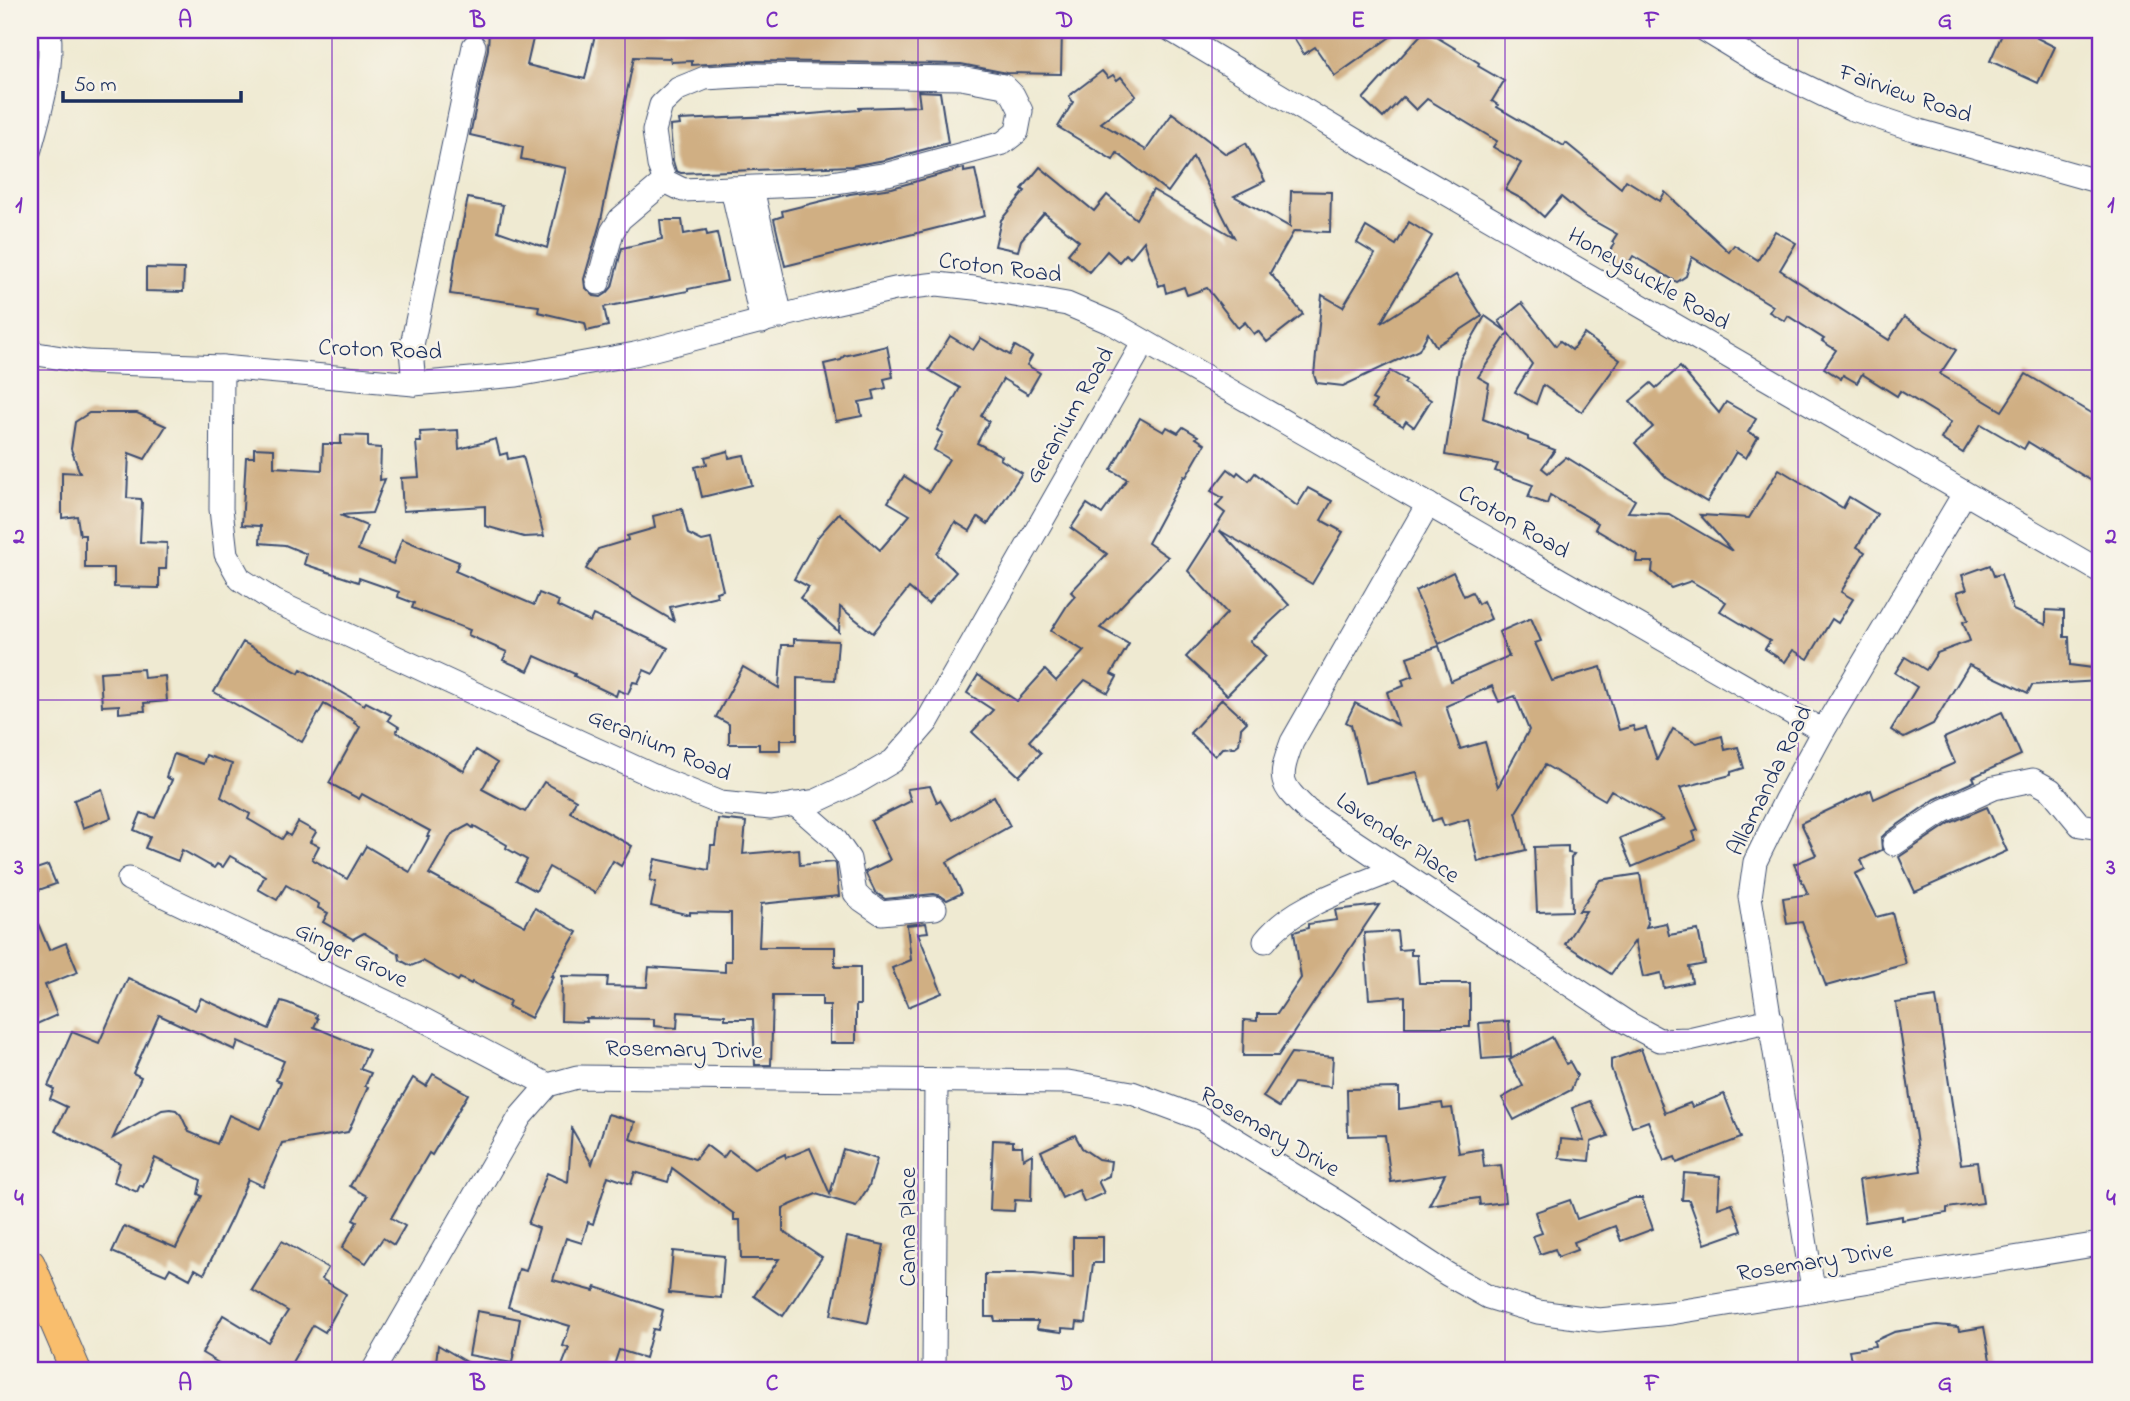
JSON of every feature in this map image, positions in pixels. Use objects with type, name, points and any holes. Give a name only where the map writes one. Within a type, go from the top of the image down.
[{"type":"main road","points":[[30,1264],[76,1371]]},
{"type":"street","points":[[30,149],[42,104],[51,46],[49,30]]},
{"type":"street","name":"Honeysuckle Road","points":[[1171,30],[1368,148],[2100,571]]},
{"type":"street","name":"Fairview Road","points":[[1705,30],[1764,66],[1850,108],[1916,130],[2100,182]]},
{"type":"street","points":[[414,384],[411,350],[474,46]]},
{"type":"street","points":[[757,75],[961,78],[1004,86],[1013,95],[1021,111],[1017,132],[1003,143],[888,174],[824,184],[742,188],[683,190],[666,181],[659,165],[654,131],[661,105],[678,89],[705,78],[757,75]]},
{"type":"street","points":[[598,282],[612,232],[620,219],[666,181]]},
{"type":"street","points":[[742,188],[772,319]]},
{"type":"street","name":"Croton Road","points":[[30,349],[37,354],[87,362],[222,367],[414,384],[517,375],[635,354],[895,289],[937,284],[1067,304],[1114,324],[1823,731]]},
{"type":"street","name":"Geranium Road","points":[[222,367],[221,509],[226,554],[240,579],[274,601],[646,772],[720,803],[771,808],[816,801],[859,781],[893,761],[927,722],[1144,342]]},
{"type":"street","name":"Allamanda Road","points":[[1813,1289],[1750,897],[1755,862],[1823,731],[1964,494]]},
{"type":"street","name":"Lavender Place","points":[[1428,504],[1292,741],[1283,767],[1286,790],[1308,811],[1626,1022],[1658,1040],[1689,1039],[1770,1020]]},
{"type":"street","points":[[1894,844],[1944,811],[1994,788],[2033,780],[2051,790],[2090,826]]},
{"type":"street","points":[[795,804],[835,839],[849,859],[855,893],[862,900],[881,913],[935,908]]},
{"type":"street","points":[[1265,941],[1276,926],[1297,912],[1396,869]]},
{"type":"street","name":"Ginger Grove","points":[[129,879],[426,1021],[548,1085]]},
{"type":"street","name":"Rosemary Drive","points":[[548,1085],[577,1077],[612,1076],[1068,1082],[1132,1093],[1202,1119],[1447,1274],[1488,1297],[1538,1312],[1599,1320],[1671,1313],[2100,1244]]},
{"type":"street","name":"Canna Place","points":[[934,1371],[936,1082]]},
{"type":"street","points":[[373,1371],[520,1117],[548,1085]]},
{"type":"building","points":[[489,30],[535,30],[527,65],[585,79],[596,30],[1062,30],[1061,74],[1007,73],[961,64],[757,61],[692,65],[692,61],[671,62],[670,58],[634,57],[601,220],[584,279],[585,287],[594,296],[601,297],[607,293],[612,287],[622,248],[662,239],[660,220],[682,220],[684,234],[706,230],[707,235],[717,233],[727,281],[604,307],[608,326],[587,331],[585,323],[538,312],[539,306],[450,294],[468,198],[503,205],[498,231],[547,248],[566,168],[521,159],[523,147],[470,135],[488,49]]},
{"type":"building","points":[[1289,30],[1400,30],[1335,76],[1315,47],[1304,54]]},
{"type":"building","points":[[1425,30],[1504,81],[1492,101],[1497,107],[1564,146],[1566,143],[1621,188],[1626,180],[1660,201],[1665,192],[1729,252],[1734,245],[1758,260],[1775,231],[1796,243],[1780,270],[1889,340],[1904,317],[1956,350],[1940,374],[2002,411],[2026,374],[2100,418],[2100,486],[2028,442],[2024,449],[1981,424],[1963,453],[1941,439],[1951,422],[1900,391],[1897,396],[1862,374],[1857,383],[1843,375],[1841,379],[1824,368],[1836,350],[1822,341],[1824,339],[1788,316],[1785,321],[1769,312],[1773,306],[1692,257],[1686,276],[1677,282],[1633,256],[1624,271],[1605,260],[1615,244],[1612,242],[1617,234],[1583,215],[1561,197],[1544,217],[1526,201],[1505,190],[1521,163],[1493,147],[1497,141],[1427,99],[1416,110],[1403,97],[1383,118],[1363,99]]},
{"type":"building","points":[[2004,30],[2041,30],[2037,38],[2055,47],[2038,83],[1990,61]]},
{"type":"building","points":[[1102,71],[1108,78],[1113,75],[1117,80],[1121,77],[1136,96],[1101,123],[1146,150],[1171,112],[1226,154],[1246,143],[1265,181],[1234,196],[1290,227],[1291,191],[1331,192],[1330,232],[1294,231],[1270,273],[1303,314],[1267,342],[1258,331],[1254,334],[1245,322],[1238,328],[1207,288],[1187,295],[1184,287],[1166,293],[1164,284],[1159,286],[1144,241],[1130,258],[1126,254],[1119,262],[1107,251],[1089,272],[1068,254],[1079,241],[1044,213],[1021,240],[1018,251],[995,246],[1001,220],[1025,191],[1022,189],[1040,167],[1094,211],[1107,195],[1136,219],[1153,190],[1234,237],[1193,157],[1168,192],[1117,153],[1113,160],[1058,127],[1073,102],[1069,96]]},
{"type":"building","points":[[918,91],[940,92],[948,143],[851,166],[681,173],[676,171],[670,126],[680,125],[679,120],[920,106]]},
{"type":"building","points":[[964,168],[964,172],[975,170],[985,216],[785,266],[774,219],[783,216],[782,211],[850,194],[892,188]]},
{"type":"building","points":[[1409,222],[1432,236],[1381,323],[1456,275],[1482,316],[1436,346],[1428,333],[1419,350],[1343,386],[1317,383],[1314,375],[1322,295],[1343,307],[1375,254],[1357,243],[1366,227],[1396,245]]},
{"type":"building","points":[[146,268],[184,269],[183,292],[146,291]]},
{"type":"building","points":[[1522,303],[1556,346],[1560,341],[1572,350],[1584,334],[1620,360],[1582,412],[1543,385],[1536,404],[1515,392],[1532,364],[1508,333],[1478,377],[1489,383],[1483,419],[1555,450],[1542,468],[1548,473],[1566,457],[1635,500],[1628,512],[1669,514],[1732,551],[1700,515],[1749,518],[1779,469],[1843,508],[1849,497],[1877,514],[1857,547],[1865,552],[1841,592],[1853,599],[1838,623],[1832,619],[1808,659],[1793,650],[1785,662],[1765,649],[1770,641],[1720,611],[1726,602],[1691,581],[1671,588],[1652,572],[1653,562],[1636,562],[1637,554],[1595,529],[1598,523],[1550,495],[1547,504],[1528,497],[1533,485],[1495,471],[1498,464],[1445,455],[1460,359],[1485,316],[1506,331],[1499,321]]},
{"type":"building","points":[[950,336],[973,350],[981,338],[1010,355],[1015,346],[1032,356],[1027,365],[1040,373],[1028,394],[1003,379],[981,416],[989,421],[977,443],[1002,456],[1000,459],[1022,473],[988,524],[978,517],[970,531],[955,522],[937,554],[956,572],[928,604],[909,588],[873,633],[840,607],[839,632],[800,598],[809,587],[794,579],[816,539],[839,513],[880,550],[910,515],[888,502],[904,476],[929,492],[949,459],[934,450],[943,433],[937,430],[960,388],[929,370]]},
{"type":"building","points":[[887,346],[893,377],[884,379],[886,388],[873,391],[875,399],[859,402],[862,416],[836,421],[824,364],[841,360],[844,356]]},
{"type":"building","points":[[1680,367],[1719,413],[1726,402],[1756,419],[1748,432],[1758,437],[1746,458],[1736,452],[1707,502],[1667,478],[1635,443],[1653,427],[1630,401],[1651,383],[1656,388]]},
{"type":"building","points":[[1390,371],[1431,400],[1414,427],[1406,421],[1403,426],[1372,408],[1376,401],[1372,399]]},
{"type":"building","points":[[89,413],[137,413],[166,426],[145,459],[129,453],[127,498],[141,499],[142,502],[140,542],[167,543],[166,569],[159,569],[159,588],[114,587],[114,568],[85,568],[85,535],[80,535],[77,516],[62,518],[62,472],[80,473],[71,449],[75,422]]},
{"type":"building","points":[[1140,418],[1164,432],[1167,427],[1178,433],[1183,427],[1205,444],[1186,477],[1184,476],[1148,543],[1168,557],[1100,628],[1129,644],[1111,674],[1117,677],[1108,693],[1085,680],[1029,741],[1041,753],[1019,776],[972,732],[993,710],[967,693],[978,675],[1017,701],[1045,670],[1056,681],[1084,651],[1051,631],[1075,596],[1071,592],[1107,554],[1071,528],[1087,504],[1102,514],[1127,479],[1111,470]]},
{"type":"building","points":[[458,430],[459,449],[496,439],[500,455],[507,453],[508,459],[523,456],[544,536],[524,537],[485,526],[485,506],[403,511],[401,478],[419,477],[416,442],[421,442],[420,432]]},
{"type":"building","points":[[341,435],[368,436],[368,447],[381,448],[380,480],[385,479],[372,513],[340,515],[367,526],[358,550],[393,564],[402,539],[459,562],[455,571],[534,605],[539,593],[559,601],[557,606],[590,622],[593,615],[637,633],[668,648],[653,674],[644,670],[638,683],[633,682],[628,694],[618,690],[616,696],[535,656],[528,671],[503,660],[507,652],[468,635],[470,630],[412,608],[414,603],[398,597],[399,592],[359,578],[358,582],[304,564],[307,554],[285,545],[260,543],[261,526],[242,525],[246,457],[254,457],[254,448],[274,449],[274,467],[322,470],[323,444],[341,444]]},
{"type":"building","points":[[728,451],[729,458],[744,455],[752,485],[702,497],[695,467],[707,464],[705,457]]},
{"type":"building","points":[[1228,469],[1236,475],[1238,472],[1249,481],[1255,473],[1297,506],[1308,488],[1332,501],[1321,520],[1343,532],[1312,584],[1219,530],[1289,605],[1250,641],[1266,656],[1227,695],[1186,657],[1227,613],[1188,571],[1225,513],[1216,506],[1223,498],[1211,491]]},
{"type":"building","points":[[682,509],[688,534],[702,541],[711,539],[723,590],[716,592],[717,596],[670,607],[674,621],[586,569],[598,549],[628,540],[627,536],[655,528],[653,516]]},
{"type":"building","points":[[1990,565],[1994,576],[2001,574],[2013,610],[2046,625],[2046,610],[2064,611],[2064,637],[2069,637],[2070,665],[2100,669],[2100,681],[2032,685],[2028,693],[1969,665],[1933,724],[1904,738],[1891,730],[1917,687],[1895,673],[1905,657],[1926,670],[1937,653],[1970,641],[1963,622],[1968,620],[1957,592],[1967,589],[1962,575]]},
{"type":"building","points":[[1453,572],[1464,596],[1472,592],[1478,604],[1483,601],[1491,619],[1439,644],[1415,591]]},
{"type":"building","points":[[1531,618],[1541,641],[1535,643],[1552,681],[1601,667],[1619,730],[1633,726],[1635,731],[1646,728],[1657,760],[1673,729],[1697,743],[1722,736],[1725,750],[1738,747],[1744,768],[1731,772],[1731,775],[1680,788],[1698,830],[1693,832],[1696,840],[1632,867],[1620,838],[1663,820],[1611,790],[1605,800],[1545,765],[1516,812],[1526,850],[1478,862],[1468,819],[1444,826],[1441,818],[1432,821],[1417,772],[1365,783],[1351,725],[1346,722],[1355,703],[1398,725],[1387,692],[1404,686],[1402,680],[1413,676],[1407,657],[1439,646],[1451,681],[1509,656],[1499,632]],"holes":[[[1492,686],[1499,702],[1515,696],[1529,730],[1498,787],[1485,742],[1460,749],[1446,706]]]},
{"type":"building","points":[[794,639],[838,641],[835,680],[797,678],[797,740],[780,740],[780,750],[759,750],[759,744],[729,744],[729,724],[716,717],[743,667],[779,688],[782,645],[794,645]]},
{"type":"building","points":[[243,642],[299,673],[301,669],[364,705],[366,702],[391,715],[388,720],[399,727],[396,732],[464,771],[476,750],[497,763],[482,789],[525,812],[544,782],[576,800],[570,812],[632,846],[621,866],[613,861],[595,893],[549,867],[536,891],[516,880],[527,860],[506,848],[507,845],[469,825],[452,834],[429,874],[525,926],[535,908],[577,932],[551,976],[531,1018],[508,1006],[510,1001],[472,982],[471,984],[460,978],[458,981],[423,961],[411,966],[400,960],[399,954],[364,933],[353,939],[323,922],[328,913],[318,908],[319,904],[286,885],[277,900],[258,889],[265,876],[230,856],[223,867],[217,864],[214,868],[182,850],[178,861],[145,848],[150,837],[134,830],[141,813],[155,818],[172,780],[166,777],[174,754],[203,764],[206,755],[232,764],[221,797],[250,814],[248,819],[282,839],[286,833],[290,836],[298,822],[316,832],[310,842],[319,846],[312,859],[347,879],[366,846],[410,872],[429,837],[427,836],[430,831],[362,794],[359,799],[329,783],[360,727],[355,721],[324,704],[302,742],[214,692]]},
{"type":"building","points":[[143,669],[144,678],[165,676],[167,701],[144,703],[145,711],[119,713],[119,705],[102,706],[100,672]]},
{"type":"building","points":[[1222,699],[1247,722],[1241,728],[1239,744],[1222,748],[1215,756],[1190,733]]},
{"type":"building","points":[[2002,712],[2021,755],[1973,777],[1975,781],[1935,799],[1886,833],[1881,838],[1882,850],[1861,860],[1865,869],[1855,874],[1876,917],[1892,913],[1906,964],[1826,986],[1802,922],[1787,924],[1783,898],[1808,894],[1794,864],[1816,855],[1801,823],[1871,790],[1874,799],[1955,763],[1944,738]]},
{"type":"building","points":[[930,786],[937,802],[940,800],[952,820],[994,796],[1010,826],[947,862],[962,893],[947,900],[934,894],[885,899],[875,892],[865,872],[890,860],[871,821],[911,801],[907,789]]},
{"type":"building","points":[[102,789],[111,818],[83,828],[74,800]]},
{"type":"building","points":[[1987,807],[2007,851],[1915,892],[1899,857],[1950,823]]},
{"type":"building","points":[[718,819],[746,822],[743,854],[799,849],[800,865],[836,864],[839,896],[761,904],[759,947],[835,947],[835,967],[860,967],[856,1043],[830,1043],[830,1005],[822,1005],[822,996],[773,996],[771,1065],[755,1065],[753,1019],[725,1019],[725,1015],[678,1012],[677,1028],[654,1026],[654,1019],[586,1018],[587,1022],[561,1021],[562,976],[608,977],[607,986],[647,987],[649,967],[725,972],[725,961],[731,961],[731,913],[690,912],[690,915],[651,906],[656,882],[650,880],[655,859],[709,870],[711,845],[715,845]]},
{"type":"building","points":[[1568,846],[1568,853],[1574,854],[1571,858],[1572,911],[1537,912],[1534,847]]},
{"type":"building","points":[[48,865],[56,884],[30,893],[30,871]]},
{"type":"building","points":[[1640,874],[1648,923],[1646,927],[1666,923],[1669,935],[1698,930],[1705,964],[1689,967],[1692,982],[1664,988],[1661,973],[1643,977],[1635,941],[1611,974],[1565,944],[1586,911],[1579,911],[1600,880]]},
{"type":"building","points":[[30,904],[49,950],[66,943],[78,972],[45,985],[57,1015],[30,1027]]},
{"type":"building","points":[[1379,905],[1278,1056],[1243,1056],[1244,1020],[1257,1021],[1257,1014],[1277,1014],[1301,978],[1294,932],[1308,928],[1308,924],[1337,920],[1335,910]]},
{"type":"building","points":[[926,923],[928,932],[918,933],[942,993],[908,1007],[892,968],[911,960],[907,925]]},
{"type":"building","points":[[1397,931],[1399,950],[1411,949],[1411,955],[1417,955],[1419,983],[1470,983],[1470,1027],[1405,1027],[1405,996],[1369,999],[1364,933]]},
{"type":"building","points":[[128,978],[195,1010],[201,998],[269,1029],[281,1001],[288,1003],[317,1015],[314,1027],[369,1050],[360,1069],[371,1073],[365,1086],[368,1087],[348,1132],[282,1143],[263,1186],[248,1179],[204,1274],[195,1269],[190,1279],[170,1268],[166,1275],[112,1252],[124,1226],[176,1248],[202,1196],[198,1194],[201,1180],[155,1158],[143,1187],[140,1185],[137,1192],[114,1182],[120,1163],[55,1131],[67,1107],[50,1099],[54,1089],[48,1086],[72,1032],[99,1043]],"holes":[[[159,1015],[235,1050],[238,1041],[284,1061],[276,1080],[281,1082],[260,1129],[229,1115],[217,1144],[189,1132],[181,1115],[170,1109],[162,1110],[113,1138],[141,1077],[133,1073]]]},
{"type":"building","points":[[1936,997],[1961,1164],[1977,1162],[1983,1203],[1947,1208],[1947,1213],[1865,1222],[1859,1180],[1921,1171],[1896,1003]]},
{"type":"building","points":[[1509,1021],[1511,1057],[1482,1059],[1479,1023]]},
{"type":"building","points":[[1552,1037],[1566,1064],[1570,1062],[1577,1075],[1571,1090],[1514,1120],[1502,1098],[1523,1086],[1509,1060]]},
{"type":"building","points":[[1641,1049],[1665,1113],[1690,1103],[1692,1107],[1724,1094],[1741,1138],[1677,1163],[1675,1157],[1664,1161],[1648,1121],[1632,1127],[1611,1068],[1611,1060]]},
{"type":"building","points":[[1291,1053],[1333,1057],[1331,1087],[1294,1083],[1279,1107],[1263,1097]]},
{"type":"building","points":[[433,1074],[468,1094],[391,1218],[405,1226],[394,1245],[383,1238],[366,1263],[342,1248],[357,1222],[353,1220],[367,1196],[350,1186],[413,1078],[426,1086]]},
{"type":"building","points":[[1399,1088],[1399,1109],[1442,1103],[1443,1109],[1452,1108],[1459,1153],[1482,1149],[1484,1167],[1501,1165],[1505,1202],[1480,1205],[1479,1198],[1429,1205],[1445,1174],[1391,1182],[1385,1135],[1348,1136],[1347,1089]]},
{"type":"building","points":[[1590,1101],[1608,1136],[1591,1142],[1589,1161],[1559,1158],[1561,1139],[1584,1141],[1572,1108]]},
{"type":"building","points":[[608,1114],[635,1122],[630,1139],[695,1159],[706,1145],[723,1158],[729,1150],[754,1169],[785,1154],[786,1158],[810,1148],[830,1194],[843,1149],[877,1159],[869,1186],[856,1206],[816,1194],[783,1208],[783,1231],[822,1257],[783,1316],[754,1296],[779,1259],[741,1259],[740,1220],[734,1220],[734,1214],[672,1168],[668,1182],[635,1172],[631,1184],[608,1176],[593,1224],[588,1222],[582,1243],[566,1238],[553,1280],[594,1291],[596,1287],[663,1310],[658,1330],[653,1329],[645,1358],[619,1350],[612,1371],[560,1371],[569,1348],[563,1346],[570,1326],[508,1307],[519,1269],[526,1271],[539,1228],[528,1224],[547,1173],[568,1182],[572,1129],[592,1164]]},
{"type":"building","points":[[1075,1135],[1082,1148],[1098,1159],[1111,1161],[1109,1176],[1098,1181],[1104,1193],[1084,1202],[1079,1190],[1062,1198],[1041,1151]]},
{"type":"building","points":[[993,1140],[1013,1141],[1013,1146],[1022,1146],[1023,1159],[1032,1154],[1031,1201],[1015,1200],[1014,1211],[990,1210]]},
{"type":"building","points":[[1684,1173],[1720,1176],[1718,1208],[1732,1203],[1742,1231],[1705,1244],[1689,1200],[1682,1200]]},
{"type":"building","points":[[1634,1198],[1642,1198],[1653,1229],[1621,1241],[1615,1226],[1574,1242],[1577,1250],[1558,1257],[1555,1249],[1540,1254],[1533,1236],[1542,1233],[1535,1212],[1570,1200],[1577,1219]]},
{"type":"building","points":[[847,1237],[884,1245],[868,1323],[831,1315]]},
{"type":"building","points":[[1073,1237],[1103,1237],[1103,1263],[1093,1263],[1086,1323],[1077,1322],[1076,1329],[1062,1328],[1062,1332],[1037,1329],[1038,1321],[995,1321],[994,1317],[985,1317],[985,1274],[1034,1274],[1073,1278]]},
{"type":"building","points":[[282,1241],[328,1268],[322,1279],[346,1294],[325,1332],[313,1325],[287,1371],[232,1371],[202,1353],[223,1315],[268,1342],[288,1311],[252,1290]]},
{"type":"building","points":[[673,1251],[724,1256],[721,1298],[669,1293]]},
{"type":"building","points":[[477,1311],[520,1319],[512,1363],[469,1355]]},
{"type":"building","points":[[1937,1325],[1958,1327],[1959,1331],[1984,1327],[1992,1371],[1853,1371],[1849,1350],[1875,1346],[1874,1341],[1894,1332]]},
{"type":"building","points":[[438,1345],[482,1371],[435,1371]]}]
